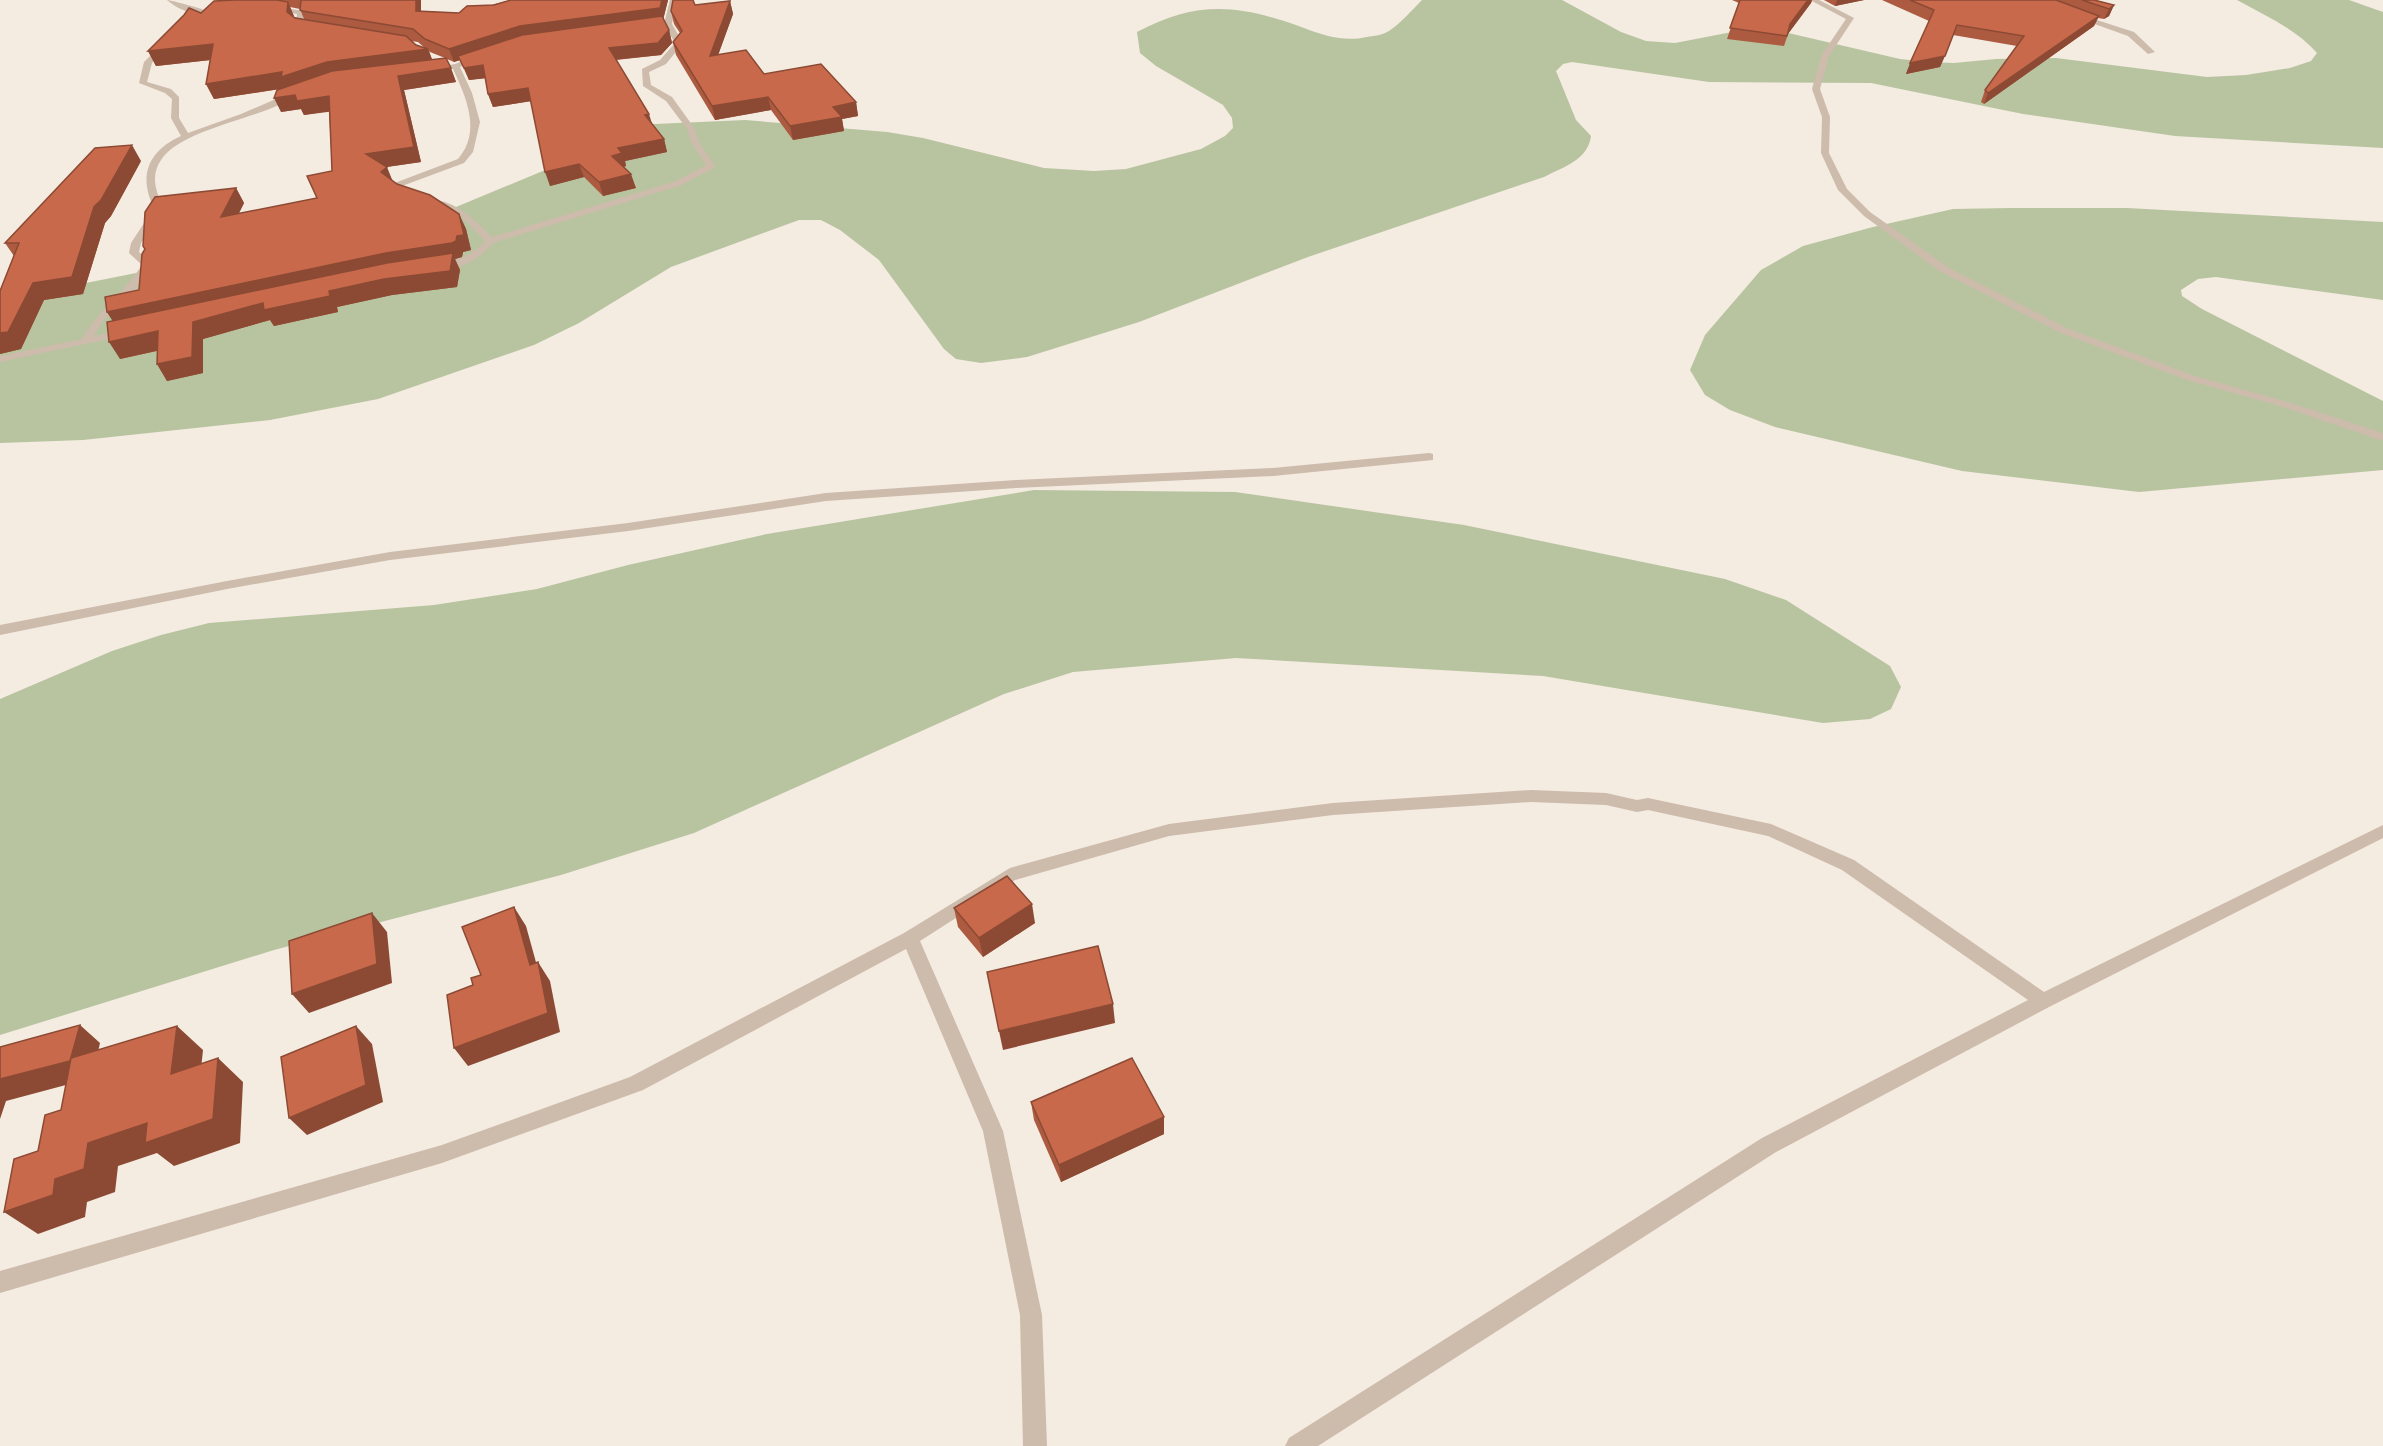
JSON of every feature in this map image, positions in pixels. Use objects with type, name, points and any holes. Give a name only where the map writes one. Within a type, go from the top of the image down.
[{"type":"street","points":[[170,0],[194,16],[218,11]]},
{"type":"street","points":[[274,8],[280,0]]},
{"type":"street","points":[[428,269],[462,264],[481,252],[490,241],[679,183],[711,166],[694,142],[691,129],[669,99],[647,86],[645,71],[663,62],[679,43],[663,25],[673,0]]},
{"type":"street","points":[[1813,0],[1850,18],[1825,56],[1816,89],[1826,117],[1825,153],[1844,190],[1867,214],[1945,270],[2065,331],[2191,378],[2284,404],[2383,437]]},
{"type":"street","points":[[263,9],[274,8],[302,14],[299,24],[305,28],[325,31]]},
{"type":"street","points":[[2067,12],[2132,34],[2151,52]]},
{"type":"street","points":[[171,41],[148,62],[143,83],[168,91],[176,99],[175,118],[185,136]]},
{"type":"street","points":[[425,70],[456,66],[491,54]]},
{"type":"street","points":[[434,59],[456,66],[468,93],[476,122],[469,152],[461,161],[395,186],[421,199],[464,214],[490,241]]},
{"type":"street","points":[[86,341],[98,321],[131,290],[147,265],[134,253],[136,243],[159,208],[150,187],[151,170],[158,156],[185,136],[252,114],[276,101],[309,89]]},
{"type":"street","points":[[0,359],[144,329]]},
{"type":"street","points":[[0,630],[227,585],[390,556],[628,527],[826,497],[1016,484],[1273,472],[1429,457]]},
{"type":"street","points":[[0,1282],[442,1154],[636,1084],[910,938],[1010,875],[1169,830],[1334,809],[1531,796],[1606,799],[1637,806],[1648,804],[1772,830],[1848,865],[2043,1001]]},
{"type":"street","points":[[1297,1446],[1769,1145],[2043,1001],[2383,831]]},
{"type":"street","points":[[910,938],[993,1131],[1031,1315],[1035,1446]]},
{"type":"green space","points":[[1422,0],[1562,0],[1621,32],[1646,41],[1675,43],[1732,32],[1784,32],[1900,59],[1954,63],[1996,59],[2056,58],[2207,77],[2246,75],[2290,68],[2311,61],[2317,53],[2290,30],[2237,0],[2349,0],[2383,12],[2383,148],[2175,136],[2023,114],[1871,83],[1709,82],[1572,62],[1563,64],[1556,71],[1576,120],[1591,136],[1585,151],[1574,162],[1544,177],[1308,257],[1139,322],[1027,357],[981,363],[956,359],[944,349],[879,260],[840,230],[821,220],[799,220],[671,267],[579,323],[534,345],[378,399],[270,420],[83,440],[0,443],[0,300],[444,212],[550,168],[610,126],[745,120],[887,132],[923,138],[1044,168],[1094,171],[1126,169],[1201,149],[1225,136],[1233,128],[1232,118],[1223,105],[1156,66],[1140,53],[1137,32],[1179,14],[1219,9],[1259,14],[1320,33],[1351,39],[1389,31]]},
{"type":"green space","points":[[2127,208],[2383,222],[2383,300],[2216,277],[2198,279],[2181,290],[2182,296],[2202,309],[2383,401],[2383,470],[2139,492],[1962,471],[1775,427],[1730,410],[1705,395],[1690,370],[1705,335],[1761,270],[1803,246],[1953,209]]},
{"type":"green space","points":[[1034,490],[1235,492],[1464,525],[1725,579],[1786,600],[1890,666],[1901,687],[1891,709],[1870,719],[1823,723],[1543,676],[1236,658],[1073,672],[1004,694],[694,833],[561,875],[274,950],[0,1035],[0,699],[112,651],[209,623],[434,605],[537,589],[628,565],[767,534]]},
{"type":"building","points":[[301,0],[416,0],[416,11],[459,13],[467,6],[494,5],[511,0],[662,0],[660,8],[520,26],[449,49],[425,39],[413,29],[302,11],[300,10]]},
{"type":"building","points":[[673,0],[693,0],[695,5],[730,1],[710,56],[746,50],[764,74],[821,64],[856,102],[833,107],[842,117],[790,126],[768,97],[712,106],[673,42],[682,31],[671,11]]},
{"type":"building","points":[[1740,0],[1808,0],[1790,24],[1787,36],[1730,28]]},
{"type":"building","points":[[1910,0],[2056,0],[2099,16],[1988,93],[1985,90],[2024,36],[1957,25],[1945,56],[1910,63],[1934,10]]},
{"type":"building","points":[[2082,0],[2094,0],[2114,5],[2109,9]]},
{"type":"building","points":[[214,1],[288,2],[287,12],[295,18],[406,36],[416,45],[428,49],[327,62],[281,77],[282,72],[206,84],[213,44],[148,51],[189,8],[201,13]]},
{"type":"building","points":[[662,16],[669,30],[658,43],[609,48],[649,114],[645,115],[664,139],[618,148],[622,153],[612,156],[631,174],[599,182],[579,164],[545,172],[528,88],[488,94],[483,65],[464,68],[458,56],[522,35]]},
{"type":"building","points":[[446,58],[451,68],[398,76],[414,147],[366,154],[387,167],[381,172],[397,184],[430,195],[459,214],[464,235],[457,236],[456,241],[386,253],[107,312],[105,297],[139,290],[142,254],[145,249],[143,246],[145,212],[155,197],[236,188],[221,217],[317,198],[307,176],[332,171],[329,96],[297,101],[295,95],[274,98],[277,90],[332,71]]},
{"type":"building","points":[[132,145],[101,200],[94,207],[72,277],[33,283],[8,332],[0,333],[0,291],[19,243],[5,243],[95,148]]},
{"type":"building","points":[[453,253],[450,271],[384,279],[329,291],[330,296],[264,310],[263,303],[193,322],[192,357],[157,364],[158,331],[109,342],[107,322],[387,263]]},
{"type":"building","points":[[1007,876],[1032,904],[979,938],[954,908]]},
{"type":"building","points":[[514,907],[530,965],[538,962],[548,1013],[454,1048],[447,995],[473,985],[471,978],[481,975],[462,927]]},
{"type":"building","points":[[372,913],[377,964],[292,994],[289,941]]},
{"type":"building","points":[[1098,946],[1113,1004],[999,1031],[987,972]]},
{"type":"building","points":[[80,1025],[70,1061],[0,1079],[0,1047]]},
{"type":"building","points":[[177,1026],[171,1074],[218,1058],[213,1119],[145,1143],[147,1123],[88,1143],[84,1169],[55,1179],[53,1195],[4,1212],[14,1159],[38,1151],[45,1115],[61,1110],[71,1058]]},
{"type":"building","points":[[356,1026],[366,1085],[289,1118],[281,1057]]},
{"type":"building","points":[[1132,1058],[1164,1117],[1059,1165],[1031,1102]]}]
